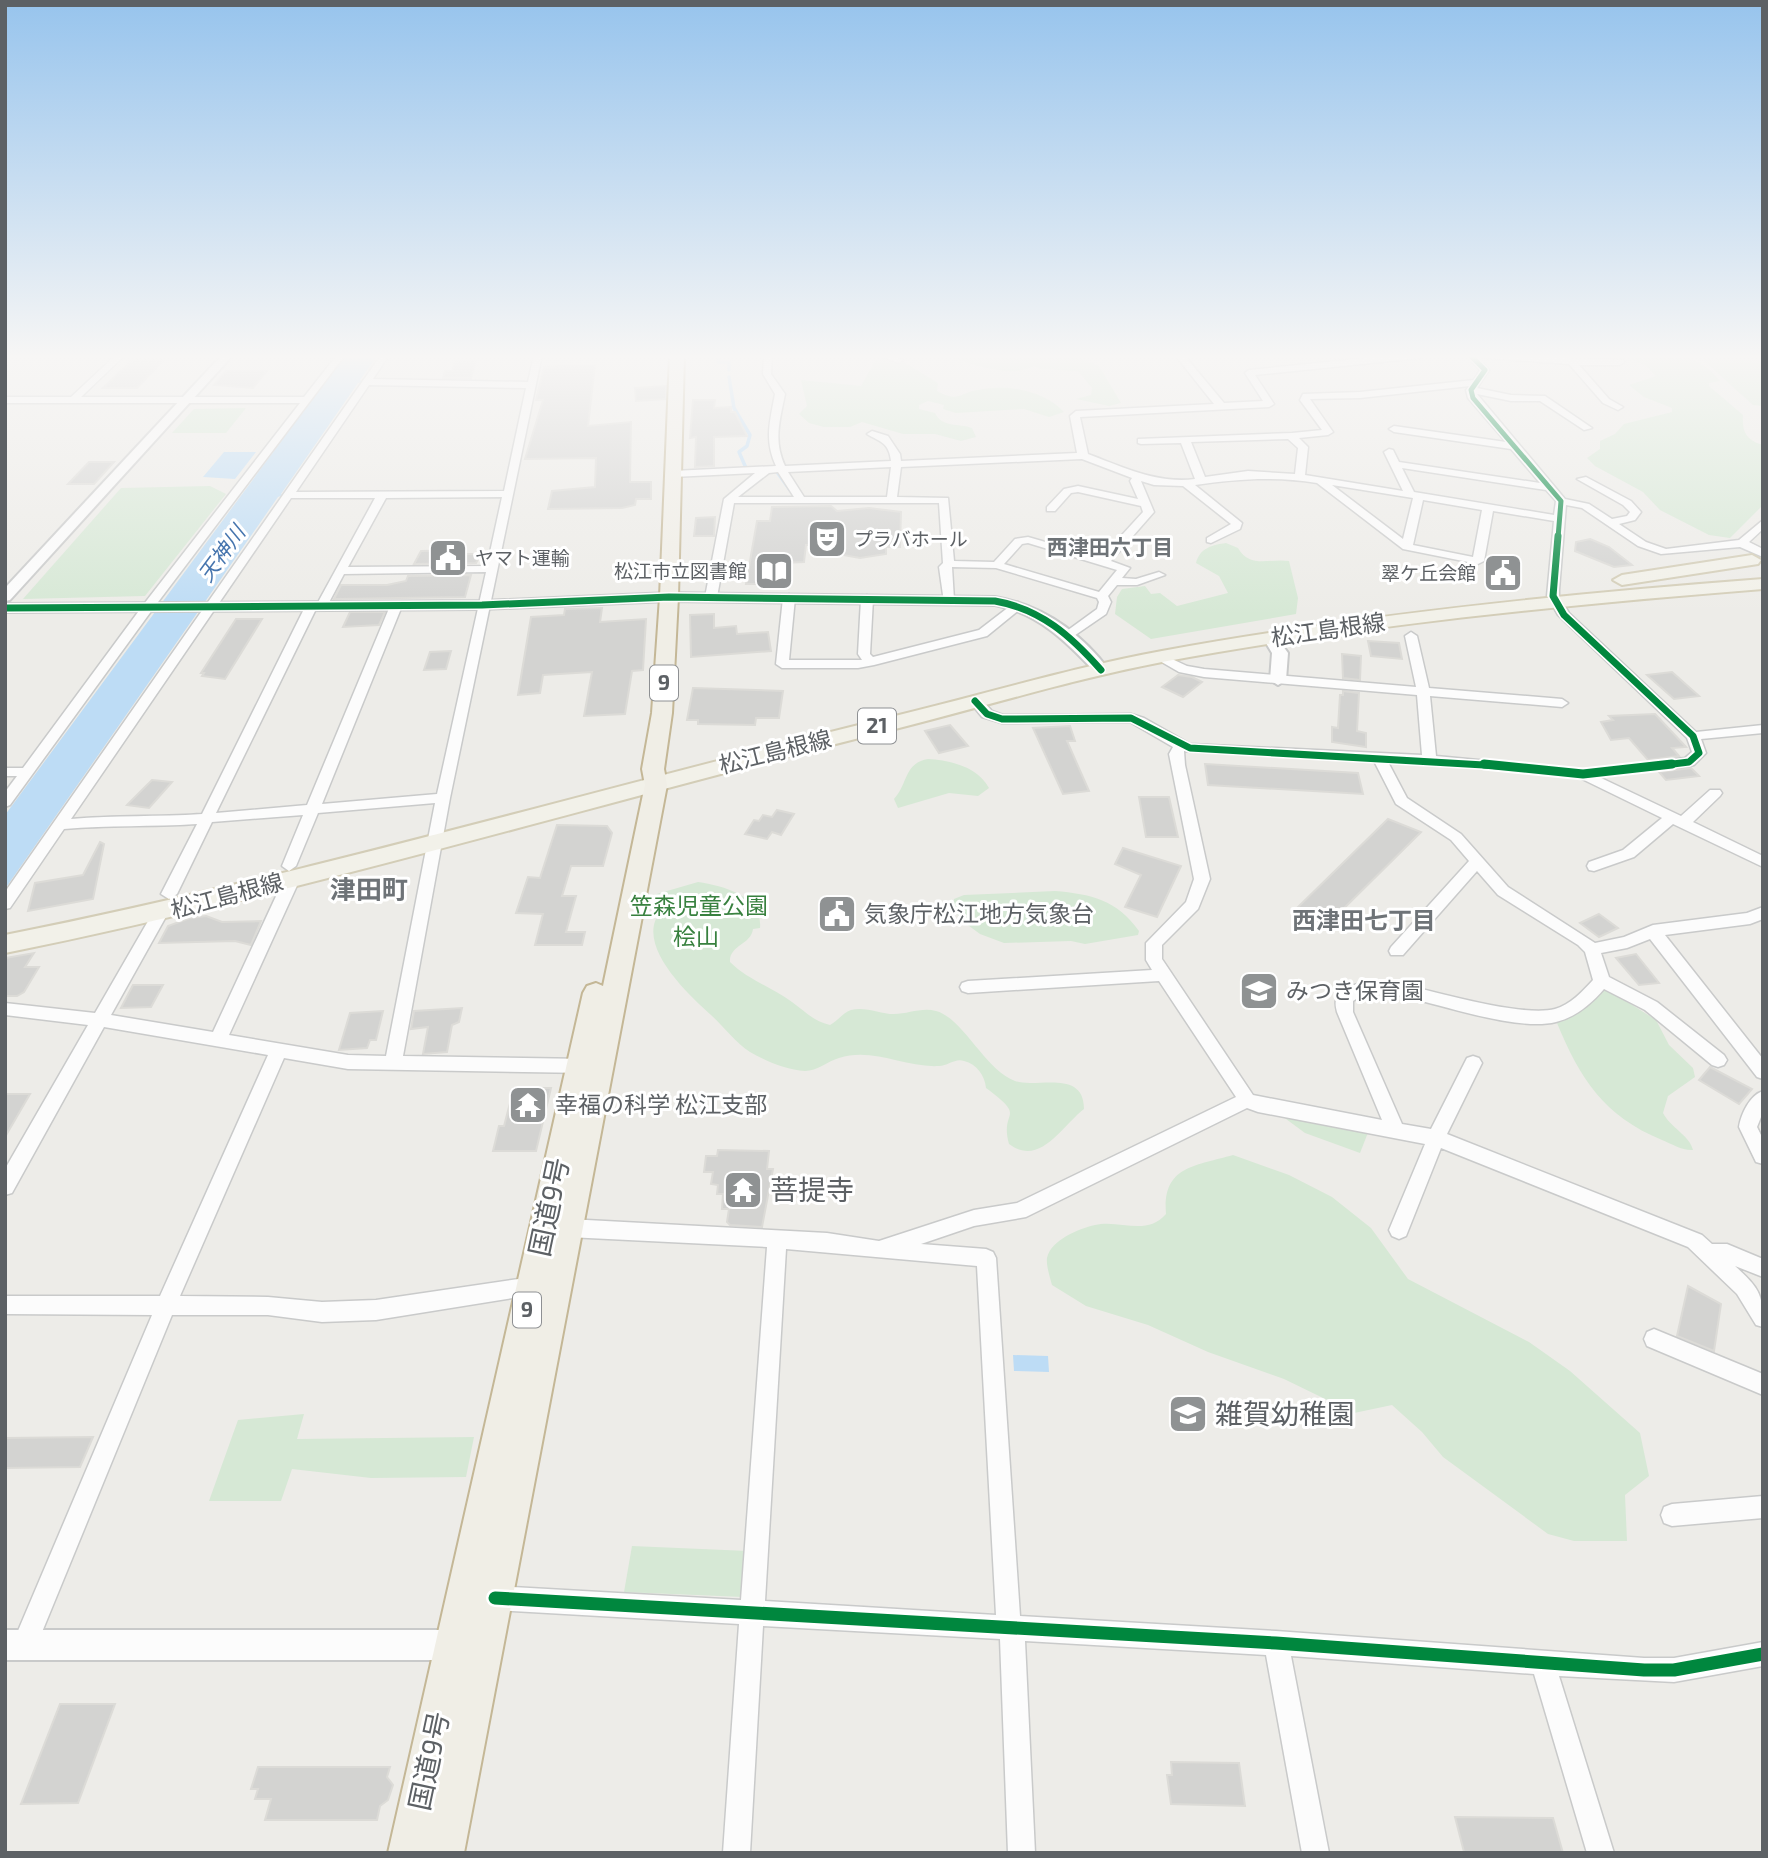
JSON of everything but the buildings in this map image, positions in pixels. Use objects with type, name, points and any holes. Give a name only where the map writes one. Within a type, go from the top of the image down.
[{"type":"highway","name":"国道9号","points":[[409,1853],[532,1286],[589,1066],[650,781],[662,713],[670,597],[674,442]]},
{"type":"highway","name":"国道9号","points":[[443,1853],[568,1228],[589,1066]]},
{"type":"main road","name":"松江島根線","points":[[5,944],[975,701],[1097,666],[1555,596],[1752,553]]},
{"type":"main road","name":"松江島根線","points":[[650,781],[1097,666],[1281,626],[1555,596],[1763,584]]},
{"type":"main road","name":"松江島根線","points":[[5,929],[165,903]]},
{"type":"street","points":[[5,597],[148,442]]},
{"type":"street","points":[[5,802],[276,442]]},
{"type":"street","points":[[5,904],[325,442]]},
{"type":"street","points":[[393,1063],[443,798],[519,442]]},
{"type":"street","points":[[772,442],[779,470],[802,500]]},
{"type":"street","points":[[887,442],[895,454],[896,464],[891,499]]},
{"type":"street","points":[[1081,442],[1083,456]]},
{"type":"street","points":[[1186,442],[1201,481]]},
{"type":"street","points":[[1298,442],[1303,447],[1300,477]]},
{"type":"street","points":[[1481,442],[1517,447]]},
{"type":"street","points":[[975,701],[987,714],[1002,719],[1131,718],[1147,724],[1180,746],[1429,759],[1583,774],[1689,762],[1699,753],[1692,736],[1564,615],[1555,596],[1561,501],[1512,442]]},
{"type":"street","points":[[1389,452],[1414,495],[1407,547]]},
{"type":"street","points":[[673,474],[1083,456],[1138,477],[1186,483],[1248,474],[1300,477],[1559,519]]},
{"type":"street","points":[[1395,464],[1552,488]]},
{"type":"street","points":[[711,597],[729,500],[766,470]]},
{"type":"street","points":[[1104,561],[1149,512],[1136,490],[1135,481],[1138,477]]},
{"type":"street","points":[[1581,479],[1634,509],[1634,517],[1611,523]]},
{"type":"street","points":[[1317,480],[1407,547],[1477,566],[1488,507]]},
{"type":"street","points":[[1186,483],[1237,523],[1236,527],[1211,540]]},
{"type":"street","points":[[1051,509],[1068,491],[1078,489],[1145,504]]},
{"type":"street","points":[[288,495],[507,494]]},
{"type":"street","points":[[5,1187],[102,1020],[165,903],[206,818],[316,607],[341,571],[382,495]]},
{"type":"street","points":[[729,500],[944,500],[949,564]]},
{"type":"street","points":[[1561,501],[1579,503],[1642,544],[1665,552],[1752,553],[1763,523]]},
{"type":"street","points":[[997,565],[1019,541],[1028,540],[1124,568],[1102,596]]},
{"type":"street","points":[[948,600],[945,567],[949,564],[997,565],[1102,596],[1105,602],[1102,611],[1068,636]]},
{"type":"street","points":[[341,571],[490,569]]},
{"type":"street","points":[[1116,581],[1137,582],[1159,575]]},
{"type":"street","points":[[5,608],[482,605],[670,597],[995,601],[1018,606],[1046,618],[1097,666]]},
{"type":"street","points":[[789,598],[782,664],[870,662],[984,633],[1018,606]]},
{"type":"street","points":[[867,599],[864,654],[870,662]]},
{"type":"street","points":[[218,1040],[291,872],[313,808],[396,606]]},
{"type":"street","points":[[1411,636],[1423,692],[1429,759]]},
{"type":"street","points":[[1270,638],[1280,653],[1278,680]]},
{"type":"street","points":[[1159,657],[1183,669],[1278,680],[1562,703]]},
{"type":"street","points":[[1692,736],[1763,729]]},
{"type":"street","points":[[1180,746],[1177,754],[1178,765],[1202,878],[1193,905],[1154,943],[1154,961],[1247,1100],[1258,1105],[1394,1127],[1436,1138],[1695,1241],[1711,1253],[1744,1287],[1763,1318]]},
{"type":"street","points":[[1378,757],[1401,801],[1449,831],[1503,891],[1569,929],[1592,950],[1602,981],[1651,1006],[1718,1060]]},
{"type":"street","points":[[5,772],[29,772]]},
{"type":"street","points":[[1583,774],[1763,862]]},
{"type":"street","points":[[1594,866],[1616,861],[1642,848],[1715,793]]},
{"type":"street","points":[[58,825],[206,818],[443,798]]},
{"type":"street","points":[[1397,951],[1477,862]]},
{"type":"street","points":[[1592,950],[1627,942],[1653,931],[1750,918],[1763,912]]},
{"type":"street","points":[[1653,931],[1763,1072]]},
{"type":"street","points":[[968,987],[1161,975]]},
{"type":"street","points":[[1394,1127],[1345,1012],[1344,999],[1350,994],[1371,986],[1389,987],[1519,1014],[1554,1016],[1588,997],[1602,981]]},
{"type":"street","points":[[5,1009],[102,1020],[348,1062],[589,1066]]},
{"type":"street","points":[[279,1050],[166,1306],[10,1646],[485,1646]]},
{"type":"street","points":[[1399,1230],[1436,1138],[1474,1063]]},
{"type":"street","points":[[1763,1098],[1747,1119],[1746,1128],[1763,1156]]},
{"type":"street","points":[[878,1250],[958,1223],[1019,1211],[1247,1100]]},
{"type":"street","points":[[568,1228],[827,1242],[878,1250],[986,1258],[1009,1630],[1013,1640],[1022,1853]]},
{"type":"street","points":[[736,1853],[777,1240]]},
{"type":"street","points":[[1711,1253],[1727,1253],[1763,1268]]},
{"type":"street","points":[[5,1305],[268,1306],[322,1312],[376,1310],[532,1286]]},
{"type":"street","points":[[1654,1339],[1763,1385]]},
{"type":"street","points":[[1672,1516],[1763,1507]]},
{"type":"street","points":[[495,1598],[752,1610],[1009,1630],[1276,1643],[1674,1670],[1763,1654]]},
{"type":"street","points":[[1276,1643],[1316,1853]]},
{"type":"street","points":[[1543,1662],[1601,1853]]},
{"type":"green space","points":[[1600,442],[1755,442],[1763,445],[1763,505],[1730,538],[1709,535],[1660,510],[1643,492],[1595,466],[1587,458],[1600,449]]},
{"type":"green space","points":[[210,486],[226,494],[145,596],[23,599],[121,488]]},
{"type":"green space","points":[[1226,543],[1238,548],[1254,561],[1289,561],[1298,598],[1296,614],[1151,639],[1115,614],[1117,597],[1122,589],[1145,586],[1151,594],[1160,593],[1177,606],[1228,593],[1219,576],[1196,563],[1207,548]]},
{"type":"green space","points":[[928,759],[963,766],[978,775],[989,788],[978,796],[949,793],[898,808],[894,799],[910,769],[920,761]]},
{"type":"green space","name":"桧山","points":[[698,882],[740,895],[749,901],[759,917],[760,928],[753,929],[748,939],[733,952],[730,962],[814,1019],[830,1025],[848,1011],[856,1009],[894,1014],[936,1011],[956,1023],[1004,1075],[1024,1083],[1067,1084],[1076,1088],[1082,1096],[1084,1109],[1050,1142],[1031,1151],[1020,1150],[1009,1144],[1007,1125],[1010,1110],[986,1088],[980,1071],[961,1060],[942,1066],[926,1066],[877,1056],[852,1055],[805,1071],[776,1064],[750,1052],[690,995],[667,968],[654,938],[654,924],[661,911],[641,907],[643,898]]},
{"type":"green space","points":[[1055,891],[1102,900],[1122,912],[1139,931],[1138,935],[1085,944],[1071,941],[1004,943],[980,934],[961,920],[953,906],[954,899],[964,895]]},
{"type":"green space","points":[[1607,989],[1656,1020],[1669,1045],[1693,1068],[1695,1077],[1668,1096],[1663,1113],[1688,1140],[1693,1150],[1674,1145],[1624,1119],[1596,1093],[1575,1062],[1557,1023],[1601,990]]},
{"type":"green space","points":[[1282,1116],[1369,1130],[1360,1153],[1305,1133]]},
{"type":"green space","points":[[1233,1155],[1289,1175],[1332,1197],[1371,1228],[1408,1279],[1529,1342],[1570,1371],[1640,1433],[1649,1476],[1625,1495],[1627,1541],[1574,1541],[1548,1534],[1443,1457],[1422,1432],[1392,1405],[1354,1413],[1284,1379],[1208,1352],[1148,1325],[1086,1306],[1052,1285],[1047,1258],[1059,1241],[1073,1232],[1095,1225],[1150,1225],[1166,1214],[1166,1198],[1175,1177],[1194,1166]]},
{"type":"green space","points":[[304,1414],[297,1439],[474,1437],[466,1477],[371,1478],[292,1469],[281,1501],[209,1501],[238,1420]]},
{"type":"green space","points":[[632,1546],[748,1551],[743,1597],[624,1592]]},
{"type":"water","name":"天神川","points":[[281,442],[317,442],[281,494],[283,495],[278,497],[5,889],[5,815]]},
{"type":"water","points":[[224,452],[256,452],[235,479],[203,477]]},
{"type":"water","points":[[1013,1355],[1048,1356],[1049,1372],[1014,1371]]},
{"type":"waterway","points":[[746,468],[739,452],[748,442]]},
{"type":"waterway","points":[[777,472],[790,490]]},
{"type":"cycle path","points":[[975,701],[987,714],[1002,719],[1131,718],[1190,748],[1456,761],[1583,774],[1689,762],[1699,753],[1693,736],[1564,615],[1553,596],[1561,501],[1510,442]]},
{"type":"cycle path","points":[[5,608],[482,605],[669,597],[995,601],[1012,604],[1041,616],[1067,635],[1101,670]]},
{"type":"cycle path","points":[[495,1598],[1276,1643],[1644,1670],[1674,1670],[1763,1654]]},
{"type":"place","name":"プラバホール","points":[[827,539]]},
{"type":"place","name":"ヤマト運輸","points":[[448,558]]},
{"type":"place","name":"松江市立図書館","points":[[774,571]]},
{"type":"place","name":"翠ケ丘会館","points":[[1503,573]]},
{"type":"place","name":"気象庁松江地方気象台","points":[[837,914]]},
{"type":"place","name":"みつき保育園","points":[[1259,991]]},
{"type":"place","name":"幸福の科学 松江支部","points":[[528,1105]]},
{"type":"place","name":"菩提寺","points":[[743,1190]]},
{"type":"place","name":"雑賀幼稚園","points":[[1188,1414]]},
{"type":"district","name":"西津田六丁目","points":[[1110,548]]},
{"type":"district","name":"津田町","points":[[369,890]]},
{"type":"district","name":"西津田七丁目","points":[[1364,921]]},
{"type":"park label","name":"笠森児童公園","points":[[699,906]]}]
